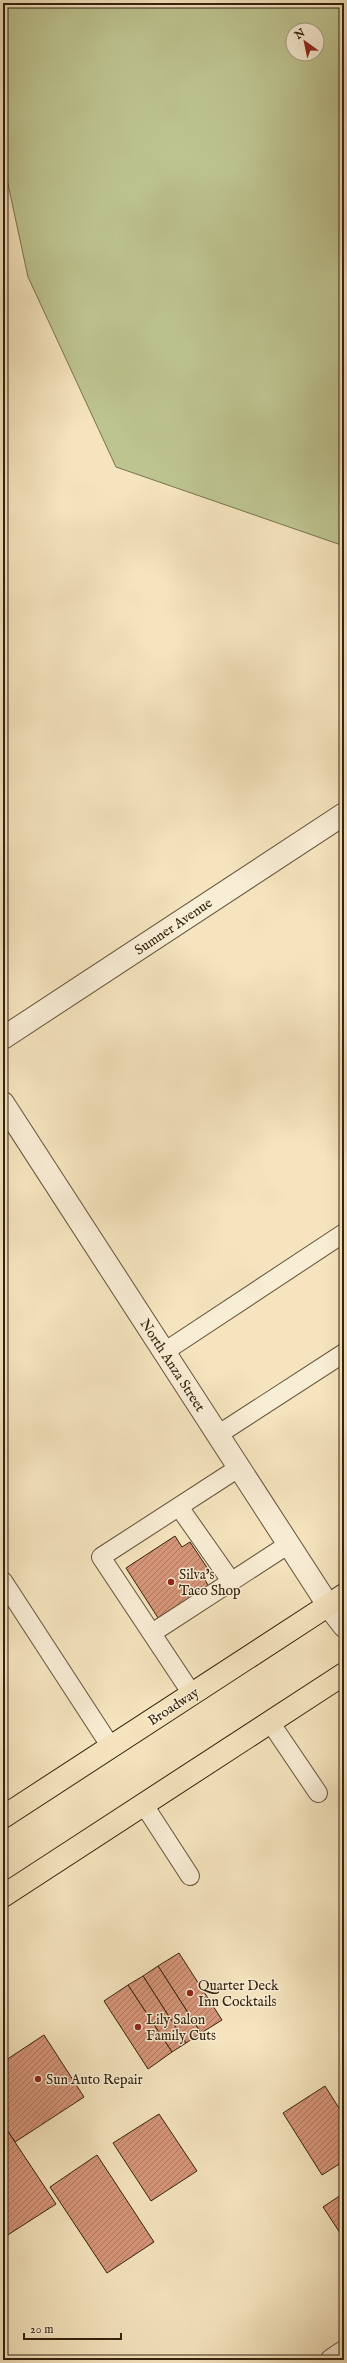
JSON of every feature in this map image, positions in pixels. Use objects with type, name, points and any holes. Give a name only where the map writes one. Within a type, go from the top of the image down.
[{"type":"main road","name":"Broadway","points":[[3,1817],[336,1600]]},
{"type":"main road","points":[[3,1896],[344,1674]]},
{"type":"street","name":"Sumner Avenue","points":[[3,1038],[344,814]]},
{"type":"street","name":"North Anza Street","points":[[3,1104],[219,1434],[289,1544],[336,1600],[344,1626]]},
{"type":"street","points":[[332,2360],[344,2352]]},
{"type":"lane","points":[[164,1352],[344,1233]]},
{"type":"lane","points":[[219,1434],[344,1353]]},
{"type":"lane","points":[[192,1694],[101,1557],[240,1467]]},
{"type":"lane","points":[[179,1507],[231,1581]]},
{"type":"lane","points":[[152,1633],[289,1544]]},
{"type":"lane","points":[[3,1581],[111,1747]]},
{"type":"lane","points":[[270,1722],[318,1793]]},
{"type":"lane","points":[[144,1805],[190,1876]]},
{"type":"green space","points":[[3,3],[344,3],[344,546],[116,467],[28,277],[3,161]]},
{"type":"building","name":"Silva's Taco Shop","points":[[175,1536],[182,1547],[190,1542],[210,1572],[203,1577],[210,1588],[160,1621],[126,1568]]},
{"type":"building","name":"Quarter Deck Inn Cocktails","points":[[179,1953],[222,2020],[201,2033],[158,1966]]},
{"type":"building","points":[[158,1966],[201,2033],[186,2043],[143,1976]]},
{"type":"building","points":[[143,1976],[186,2043],[172,2052],[128,1985]]},
{"type":"building","name":"Lily Salon Family Cuts","points":[[128,1985],[172,2052],[148,2069],[104,2001]]},
{"type":"building","name":"Sun Auto Repair","points":[[44,2035],[84,2097],[15,2142],[3,2124],[3,2062]]},
{"type":"building","points":[[325,2086],[344,2116],[344,2161],[322,2175],[283,2113]]},
{"type":"building","points":[[159,2114],[197,2171],[151,2201],[113,2143]]},
{"type":"building","points":[[3,2124],[56,2204],[3,2238]]},
{"type":"building","points":[[97,2155],[154,2242],[107,2273],[50,2187]]},
{"type":"building","points":[[344,2193],[344,2239],[323,2207]]},
{"type":"place","name":"Silva's Taco Shop","points":[[171,1582]]},
{"type":"place","name":"Quarter Deck Inn Cocktails","points":[[190,1993]]},
{"type":"place","name":"Lily Salon Family Cuts","points":[[138,2027]]},
{"type":"place","name":"Sun Auto Repair","points":[[38,2079]]}]
